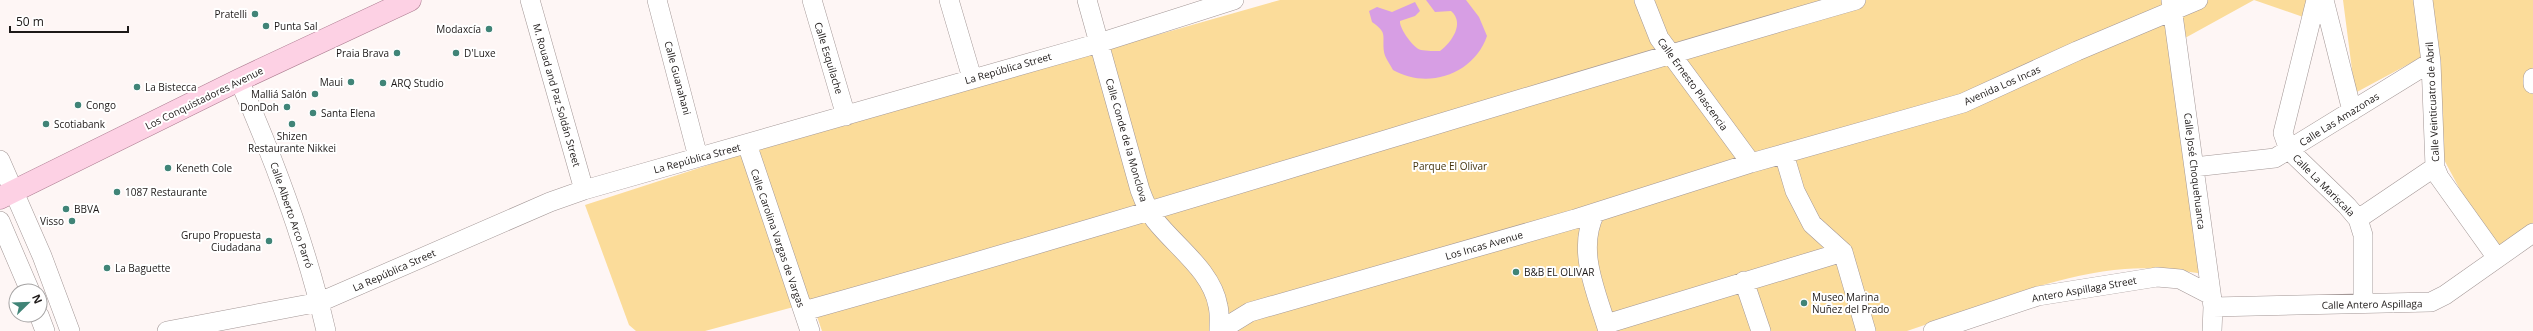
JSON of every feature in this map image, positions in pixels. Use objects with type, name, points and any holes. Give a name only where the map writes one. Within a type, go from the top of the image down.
[{"type":"main road","name":"Los Conquistadores Avenue","points":[[7,195],[238,80],[410,0]]},
{"type":"street","name":"M. Rouad and Paz Soldán Street","points":[[530,0],[584,190]]},
{"type":"street","name":"Calle Guanahani","points":[[657,0],[698,157]]},
{"type":"street","name":"Calle Esquilache","points":[[812,0],[846,116]]},
{"type":"street","points":[[949,0],[972,78]]},
{"type":"street","name":"Calle Conde de la Monclova","points":[[1087,0],[1140,190],[1149,212],[1198,268],[1212,289],[1218,306],[1219,331]]},
{"type":"street","name":"Calle Ernesto Plascencia","points":[[1644,0],[1659,38],[1669,54],[1752,163]]},
{"type":"street","points":[[804,311],[1149,212],[1669,54],[1856,0]]},
{"type":"street","name":"Avenida Los Incas","points":[[1752,163],[1978,98],[2171,5],[2198,0]]},
{"type":"street","name":"Calle La Mariscala","points":[[2316,0],[2283,133],[2289,150],[2358,219],[2363,235],[2363,304]]},
{"type":"street","points":[[2324,0],[2352,111]]},
{"type":"street","name":"Calle Veinticuatro de Abril","points":[[2424,0],[2431,62],[2435,166],[2439,176],[2497,258]]},
{"type":"street","name":"La República Street","points":[[167,331],[320,302],[550,202],[584,190],[846,116],[972,78],[1099,43],[1229,1]]},
{"type":"street","name":"Calle José Choquehuanca","points":[[2171,5],[2212,301],[2212,331]]},
{"type":"street","name":"Calle Las Amazonas","points":[[2194,167],[2263,161],[2275,158],[2431,62]]},
{"type":"street","points":[[2533,78],[2533,84]]},
{"type":"street","name":"Calle Alberto Arco Parró","points":[[238,80],[262,132],[298,229],[320,302],[326,331]]},
{"type":"street","name":"Calle Carolina Vargas de Vargas","points":[[747,144],[810,331]]},
{"type":"street","points":[[1784,154],[1795,191],[1809,219],[1843,252],[1866,331]]},
{"type":"street","points":[[0,160],[7,195],[42,256],[70,331]]},
{"type":"street","name":"Los Incas Avenue","points":[[1219,331],[1250,312],[1595,213],[1752,163]]},
{"type":"street","points":[[2358,219],[2435,166]]},
{"type":"street","points":[[1595,213],[1587,232],[1586,252],[1607,328],[1744,281],[1843,252]]},
{"type":"street","points":[[0,221],[27,283]]},
{"type":"street","name":"Calle Antero Aspillaga","points":[[2212,301],[2426,304],[2436,301],[2533,233]]},
{"type":"street","name":"Antero Aspillaga Street","points":[[1933,331],[2038,296],[2157,277],[2173,277],[2186,281],[2212,301]]},
{"type":"street","points":[[1744,281],[1762,331]]},
{"type":"green space","name":"Parque El Olivar","points":[[1280,0],[2254,0],[2176,43],[2204,274],[2145,268],[2099,272],[2043,285],[1907,331],[822,331],[812,302],[705,331],[636,331],[629,325],[585,205],[776,143]]},
{"type":"green space","points":[[2254,0],[2315,0],[2306,18]]},
{"type":"green space","points":[[2343,0],[2533,0],[2533,223],[2493,251],[2442,156],[2420,58],[2355,93]]},
{"type":"shaded area","points":[[1426,0],[1466,0],[1479,17],[1487,36],[1481,49],[1472,60],[1461,69],[1448,75],[1435,78],[1407,76],[1393,70],[1386,59],[1382,32],[1372,22],[1369,11],[1377,7],[1392,12],[1415,2],[1420,11],[1415,16],[1400,21],[1404,33],[1418,49],[1440,51],[1452,38],[1457,27],[1457,21],[1451,11],[1435,12]]},
{"type":"place","name":"Pratelli","points":[[255,14]]},
{"type":"place","name":"Punta Sal","points":[[266,26]]},
{"type":"place","name":"Modaxcía","points":[[489,29]]},
{"type":"place","name":"Praia Brava","points":[[397,53]]},
{"type":"place","name":"D'Luxe","points":[[456,53]]},
{"type":"place","name":"Maui","points":[[351,82]]},
{"type":"place","name":"ARQ Studio","points":[[383,83]]},
{"type":"place","name":"La Bistecca","points":[[137,87]]},
{"type":"place","name":"Malliá Salón","points":[[315,94]]},
{"type":"place","name":"Congo","points":[[78,105]]},
{"type":"place","name":"DonDoh","points":[[287,107]]},
{"type":"place","name":"Santa Elena","points":[[313,113]]},
{"type":"place","name":"Scotiabank","points":[[46,124]]},
{"type":"place","name":"Shizen Restaurante Nikkei","points":[[292,124]]},
{"type":"place","name":"Keneth Cole","points":[[168,168]]},
{"type":"place","name":"1087 Restaurante","points":[[117,192]]},
{"type":"place","name":"BBVA","points":[[66,209]]},
{"type":"place","name":"Visso","points":[[72,221]]},
{"type":"place","name":"Grupo Propuesta Ciudadana","points":[[269,241]]},
{"type":"place","name":"La Baguette","points":[[107,268]]},
{"type":"place","name":"B&B EL OLIVAR","points":[[1516,272]]},
{"type":"place","name":"Museo Marina Nuñez del Prado","points":[[1804,303]]}]
